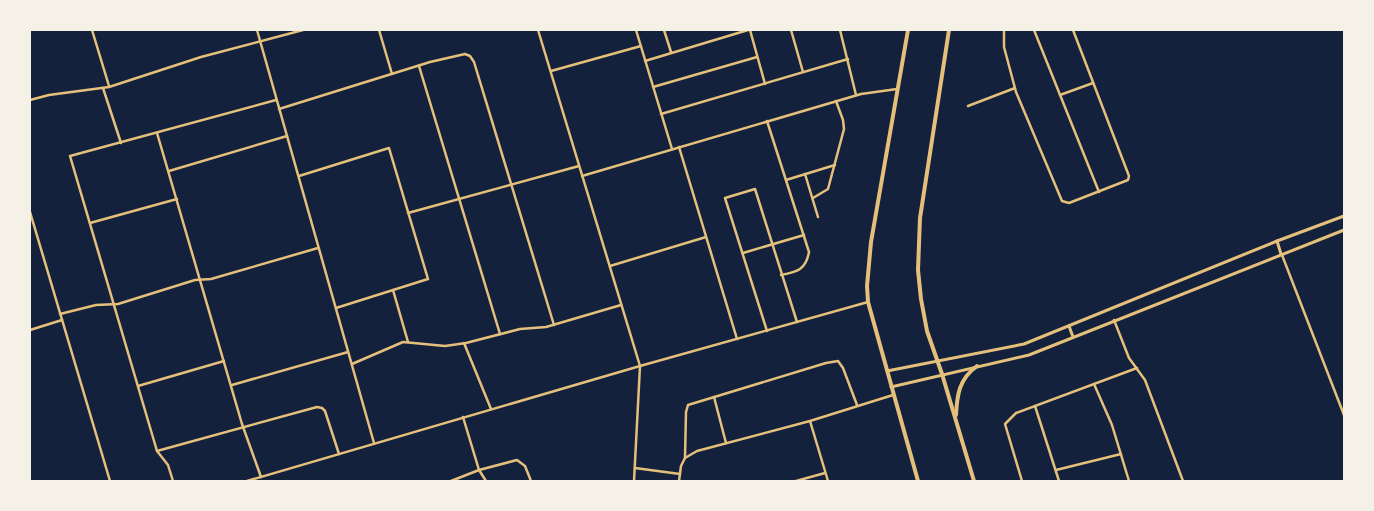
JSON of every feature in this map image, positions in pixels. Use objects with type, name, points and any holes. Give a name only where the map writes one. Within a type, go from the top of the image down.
[{"type":"main road","points":[[908,30],[871,242],[867,286],[868,302],[918,481]]},
{"type":"main road","points":[[949,30],[920,218],[918,270],[927,331],[974,481]]},
{"type":"main road","points":[[887,371],[1024,344],[1277,241],[1344,216]]},
{"type":"main road","points":[[891,387],[1029,355],[1344,230]]},
{"type":"main road","points":[[1277,241],[1281,254]]},
{"type":"main road","points":[[1069,326],[1073,337]]},
{"type":"main road","points":[[956,420],[959,387],[966,376],[977,366]]},
{"type":"street","points":[[92,30],[109,87]]},
{"type":"street","points":[[257,30],[374,443]]},
{"type":"street","points":[[30,100],[49,95],[109,87],[201,57],[260,43],[303,30]]},
{"type":"street","points":[[379,30],[392,74]]},
{"type":"street","points":[[538,30],[640,366],[634,481]]},
{"type":"street","points":[[636,30],[672,149]]},
{"type":"street","points":[[664,30],[671,53]]},
{"type":"street","points":[[645,61],[749,30],[765,84]]},
{"type":"street","points":[[791,30],[803,72]]},
{"type":"street","points":[[840,30],[856,95]]},
{"type":"street","points":[[1004,30],[1004,47],[1015,88],[1062,201],[1069,203],[1128,180],[1129,176],[1073,30]]},
{"type":"street","points":[[1034,30],[1099,192]]},
{"type":"street","points":[[551,72],[641,46]]},
{"type":"street","points":[[279,108],[419,66],[465,54],[470,56],[474,62],[554,325]]},
{"type":"street","points":[[653,88],[757,57]]},
{"type":"street","points":[[661,114],[848,59]]},
{"type":"street","points":[[419,66],[500,334]]},
{"type":"street","points":[[1060,95],[1093,83]]},
{"type":"street","points":[[103,88],[121,143]]},
{"type":"street","points":[[968,106],[1015,88]]},
{"type":"street","points":[[582,176],[856,95],[897,89]]},
{"type":"street","points":[[173,481],[168,465],[157,451],[70,156],[276,100]]},
{"type":"street","points":[[814,198],[828,188],[844,129],[843,120],[836,101]]},
{"type":"street","points":[[768,121],[809,252],[807,262],[802,268],[793,273],[781,275]]},
{"type":"street","points":[[158,133],[231,386],[261,477]]},
{"type":"street","points":[[168,171],[286,136]]},
{"type":"street","points":[[679,147],[737,339]]},
{"type":"street","points":[[298,176],[389,148],[428,279],[336,308]]},
{"type":"street","points":[[786,180],[835,165]]},
{"type":"street","points":[[408,214],[579,166]]},
{"type":"street","points":[[805,174],[814,198],[818,217]]},
{"type":"street","points":[[767,331],[725,198],[755,189],[781,275],[798,322]]},
{"type":"street","points":[[90,223],[177,199]]},
{"type":"street","points":[[30,212],[110,481]]},
{"type":"street","points":[[743,253],[804,235]]},
{"type":"street","points":[[610,266],[706,237]]},
{"type":"street","points":[[60,314],[96,305],[114,304],[200,280],[211,280],[318,248]]},
{"type":"street","points":[[1281,254],[1344,415]]},
{"type":"street","points":[[392,290],[408,342]]},
{"type":"street","points":[[247,481],[463,417],[868,302]]},
{"type":"street","points":[[352,364],[403,342],[445,346],[464,343],[520,329],[546,327],[621,304]]},
{"type":"street","points":[[30,330],[62,320]]},
{"type":"street","points":[[1114,320],[1129,358],[1145,380],[1183,481]]},
{"type":"street","points":[[464,343],[491,409]]},
{"type":"street","points":[[231,386],[348,352]]},
{"type":"street","points":[[138,386],[224,361]]},
{"type":"street","points":[[679,481],[684,458],[688,405],[838,361],[843,368],[857,405]]},
{"type":"street","points":[[1022,481],[1005,424],[1016,413],[1136,368]]},
{"type":"street","points":[[1094,384],[1112,425],[1129,481]]},
{"type":"street","points":[[684,458],[697,451],[810,421],[893,395]]},
{"type":"street","points":[[714,397],[726,443]]},
{"type":"street","points":[[1035,406],[1060,481]]},
{"type":"street","points":[[157,451],[317,407],[326,411],[339,454]]},
{"type":"street","points":[[463,417],[479,470],[486,481]]},
{"type":"street","points":[[810,421],[828,481]]},
{"type":"street","points":[[1056,470],[1120,454]]},
{"type":"street","points":[[451,481],[479,470],[517,460],[525,466],[531,481]]},
{"type":"street","points":[[635,468],[680,474]]},
{"type":"street","points":[[796,481],[825,473]]}]
